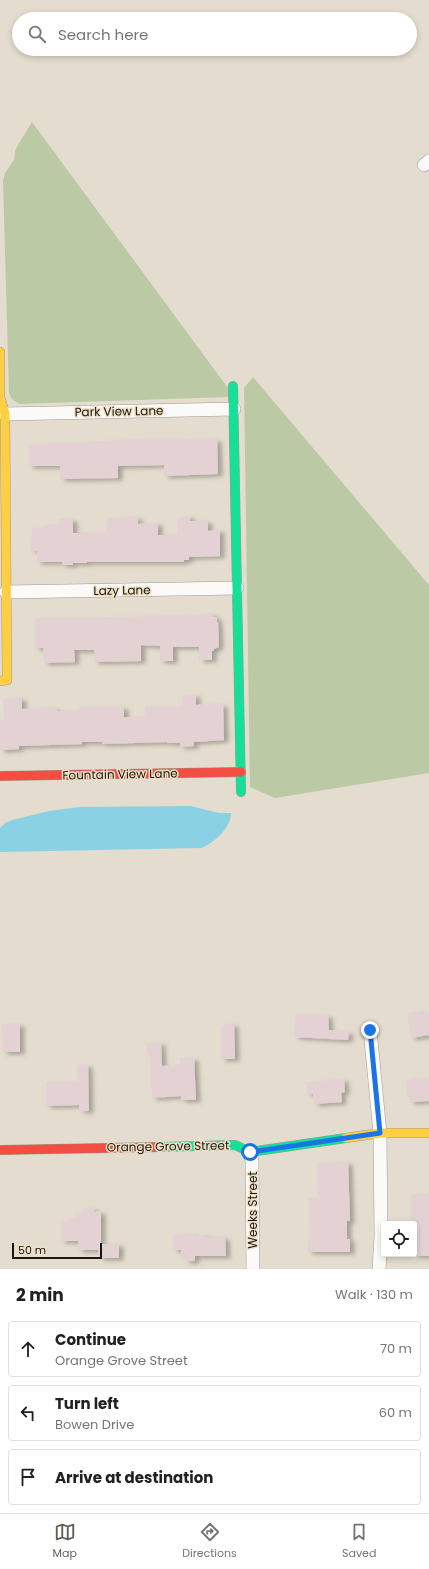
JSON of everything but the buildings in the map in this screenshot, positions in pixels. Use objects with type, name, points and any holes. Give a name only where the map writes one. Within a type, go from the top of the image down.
[{"type":"street","points":[[0,352],[0,397],[5,414],[6,592],[4,680]]},
{"type":"street","points":[[233,386],[241,792]]},
{"type":"street","name":"Park View Lane","points":[[5,414],[234,409]]},
{"type":"street","name":"Lazy Lane","points":[[6,592],[237,588]]},
{"type":"street","name":"Fountain View Lane","points":[[0,776],[241,772]]},
{"type":"street","points":[[370,1030],[380,1133],[381,1236],[379,1269]]},
{"type":"street","name":"Orange Grove Street","points":[[0,1150],[235,1145],[250,1152],[380,1133],[429,1133]]},
{"type":"street","name":"Weeks Street","points":[[250,1152],[252,1161],[253,1269]]},
{"type":"green space","points":[[32,122],[228,388],[228,397],[20,404],[14,401],[9,392],[3,181],[5,173],[14,160],[15,151]]},
{"type":"green space","points":[[253,377],[429,585],[429,773],[275,798],[250,787],[244,388]]},
{"type":"water","points":[[191,806],[219,813],[231,813],[228,824],[221,834],[202,848],[0,852],[0,828],[5,823],[49,811],[79,807]]},
{"type":"traffic: fast","points":[[233,386],[241,792]]},
{"type":"traffic: fast","points":[[161,1147],[235,1145],[250,1152],[346,1138]]},
{"type":"traffic: slow","points":[[0,352],[0,397],[5,414],[7,680],[0,681]]},
{"type":"traffic: slow","points":[[346,1138],[380,1133],[429,1133]]},
{"type":"traffic: jam","points":[[0,776],[241,772]]},
{"type":"traffic: jam","points":[[0,1150],[161,1147]]},
{"type":"route","points":[[250,1152],[380,1133],[370,1030]]}]
